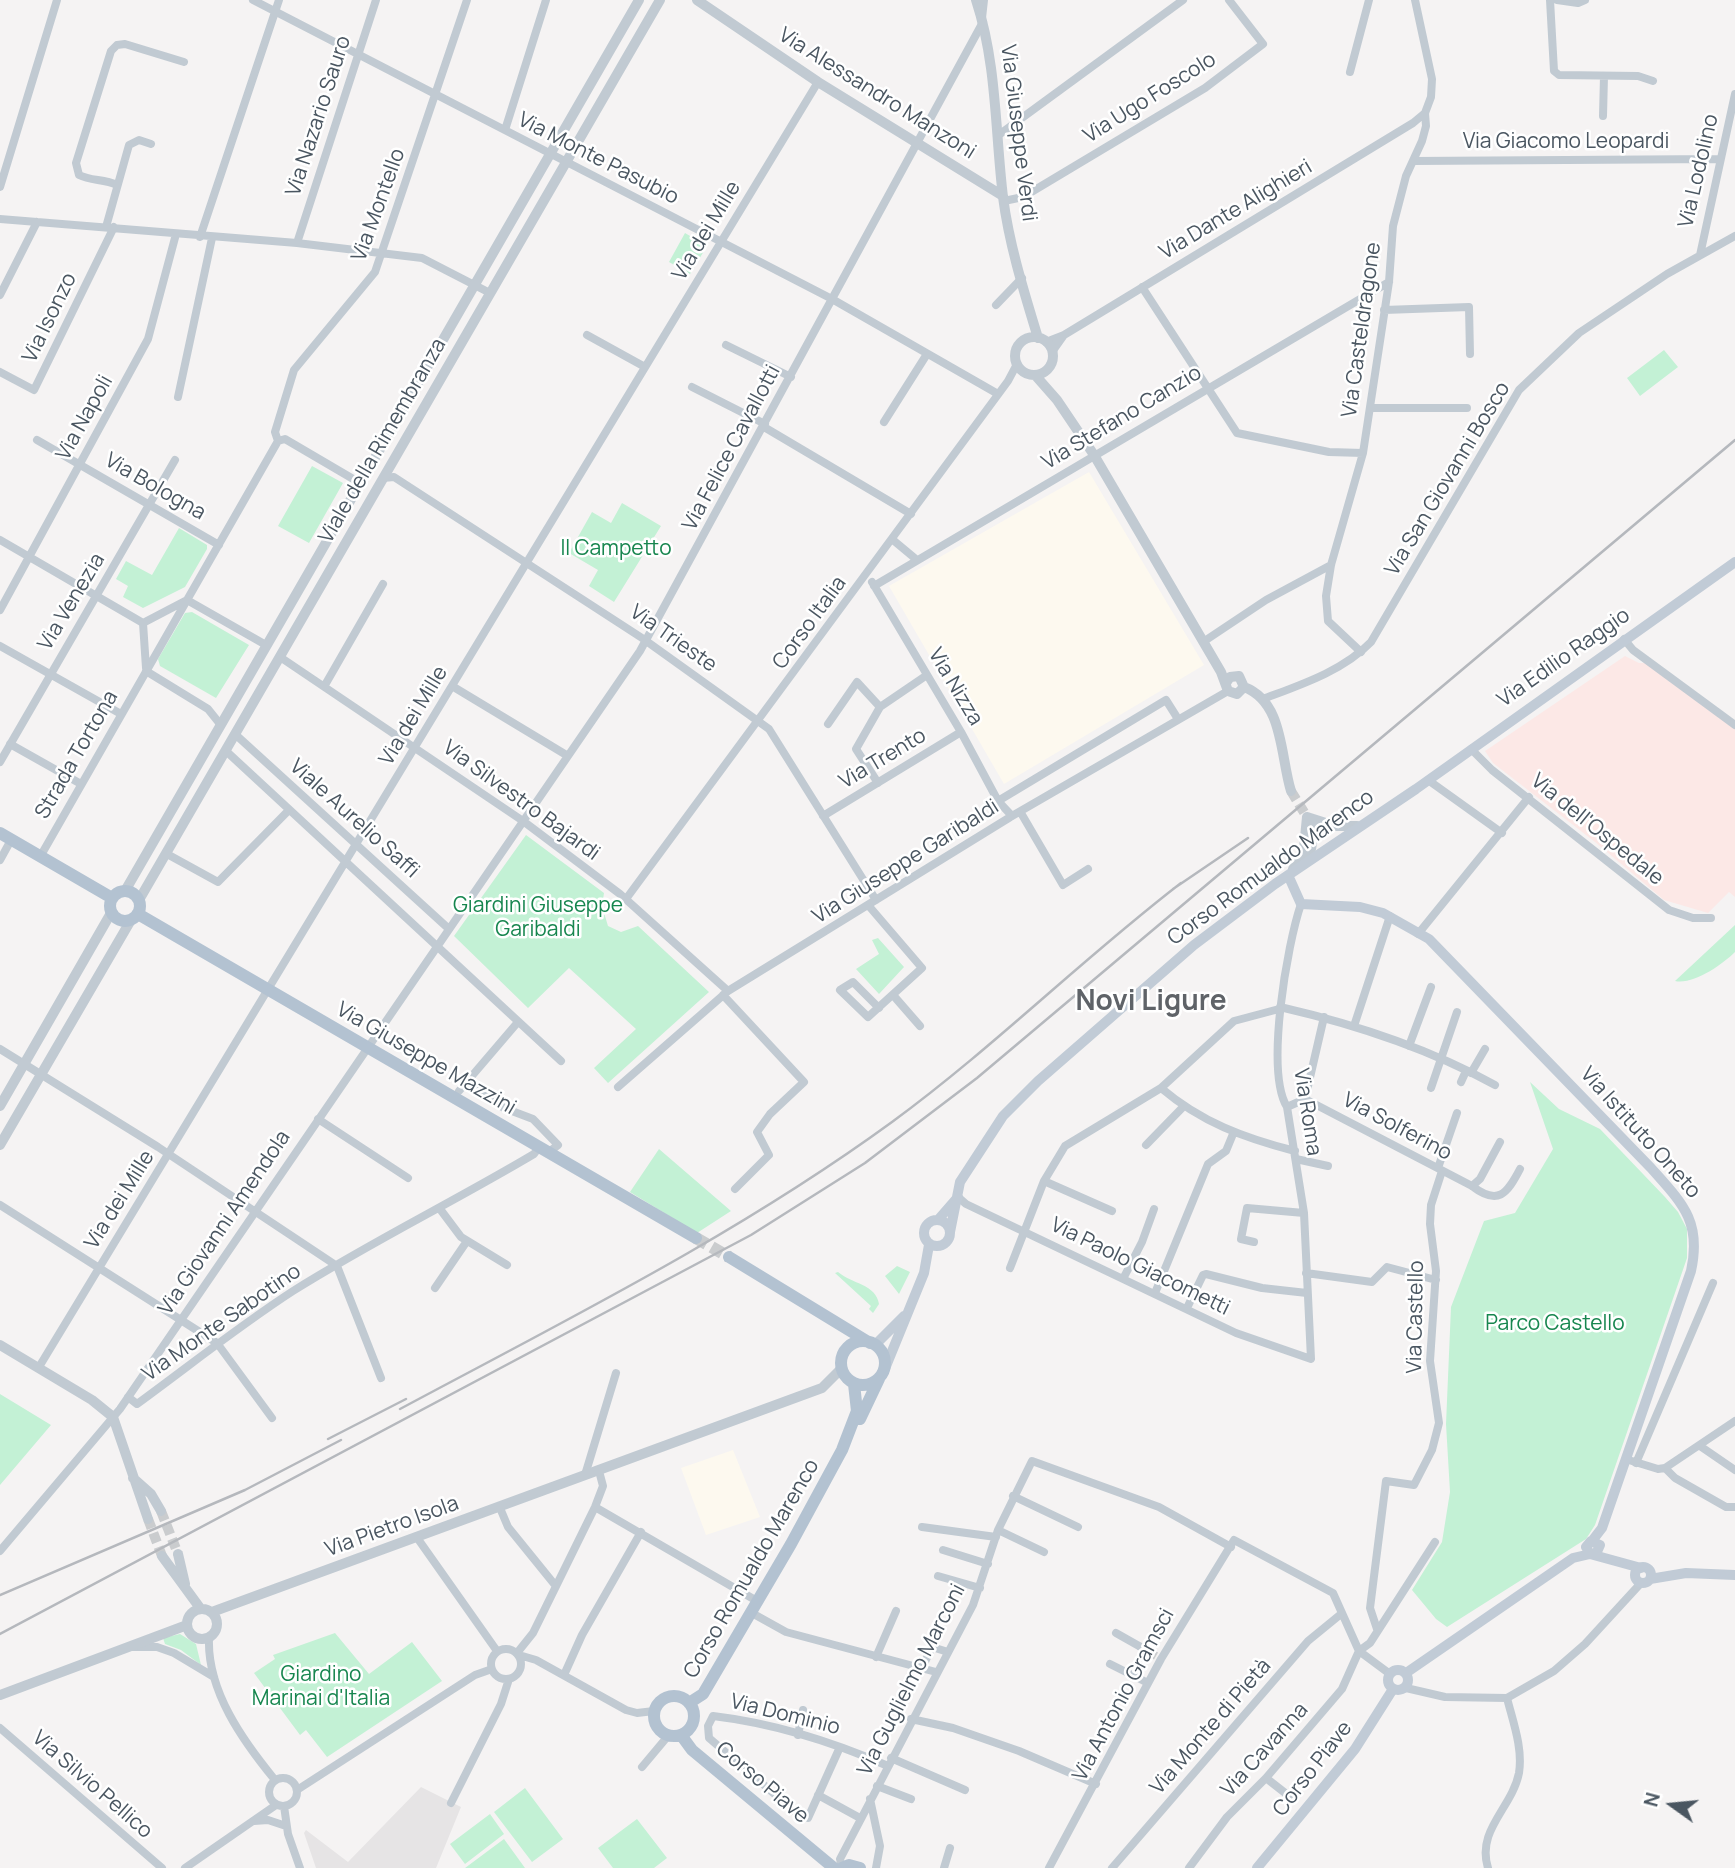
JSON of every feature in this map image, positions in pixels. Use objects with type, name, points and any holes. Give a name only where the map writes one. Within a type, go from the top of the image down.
[{"type":"main road","name":"Via Edilio Raggio","points":[[1416,789],[1735,562]]},
{"type":"main road","name":"Corso Romualdo Marenco","points":[[950,1232],[960,1182],[998,1124],[1021,1097],[1200,940],[1357,826],[1416,789]]},
{"type":"main road","points":[[6,837],[112,898]]},
{"type":"main road","points":[[1288,875],[1301,904]]},
{"type":"main road","points":[[125,891],[133,893],[136,911],[122,921],[111,913],[112,898],[125,891]]},
{"type":"main road","name":"Via Istituto Oneto","points":[[1301,904],[1360,907],[1390,916],[1439,949],[1651,1168],[1676,1196],[1692,1222],[1696,1244],[1691,1270],[1631,1461],[1594,1548]]},
{"type":"main road","name":"Via Giuseppe Mazzini","points":[[136,911],[367,1048],[549,1148],[696,1238]]},
{"type":"main road","name":"Corso Romualdo Marenco","points":[[938,1220],[958,1197]]},
{"type":"main road","points":[[938,1220],[946,1224],[950,1232],[948,1241],[942,1246],[929,1245],[924,1237],[924,1230],[929,1222],[938,1220]]},
{"type":"main road","name":"Corso Romualdo Marenco","points":[[924,1273],[929,1245]]},
{"type":"main road","name":"Corso Romualdo Marenco","points":[[689,1703],[703,1694],[842,1450],[882,1374],[924,1273],[942,1246]]},
{"type":"main road","points":[[729,1257],[873,1344],[883,1354],[882,1374],[866,1386],[854,1384],[841,1369],[841,1357],[848,1347],[861,1341],[873,1344]]},
{"type":"main road","name":"Corso Romualdo Marenco","points":[[873,1344],[908,1311]]},
{"type":"main road","points":[[836,1321],[845,1333],[848,1347]]},
{"type":"main road","name":"Corso Romualdo Marenco","points":[[842,1450],[858,1411],[854,1384]]},
{"type":"main road","points":[[1406,1673],[1573,1558],[1594,1548],[1641,1573],[1735,1575]]},
{"type":"main road","points":[[1396,1670],[1406,1673],[1409,1681],[1406,1688],[1393,1689],[1388,1682],[1390,1674],[1396,1670]]},
{"type":"main road","name":"Corso Piave","points":[[1257,1868],[1355,1749],[1393,1689]]},
{"type":"main road","points":[[678,1697],[689,1703],[694,1721],[674,1735],[658,1729],[654,1711],[666,1698],[678,1697]]},
{"type":"main road","name":"Corso Piave","points":[[674,1735],[821,1858],[840,1866]]},
{"type":"main road","points":[[840,1866],[860,1868]]},
{"type":"street","points":[[0,187],[57,0]]},
{"type":"street","name":"Via Monte Pasubio","points":[[253,0],[832,299],[999,394]]},
{"type":"street","points":[[200,237],[279,0]]},
{"type":"street","name":"Via Nazario Sauro","points":[[297,243],[376,0]]},
{"type":"street","name":"Via Montello","points":[[187,600],[278,441],[275,432],[294,370],[375,272],[467,0]]},
{"type":"street","points":[[505,130],[546,0]]},
{"type":"street","name":"Viale della Rimembranza","points":[[125,891],[639,0]]},
{"type":"street","name":"Viale della Rimembranza","points":[[0,1145],[660,0]]},
{"type":"street","name":"Via Alessandro Manzoni","points":[[696,0],[818,82],[1004,199]]},
{"type":"street","name":"Via Giuseppe Verdi","points":[[976,0],[982,20],[1000,134],[1004,199],[1030,312],[1045,344]]},
{"type":"street","points":[[982,20],[984,0]]},
{"type":"street","points":[[1000,134],[1183,0]]},
{"type":"street","name":"Via Ugo Foscolo","points":[[1004,199],[1023,197],[1205,88],[1263,44],[1229,0]]},
{"type":"street","points":[[1350,72],[1368,0]]},
{"type":"street","name":"Via Casteldragone","points":[[1361,652],[1328,621],[1326,596],[1331,565],[1363,453],[1389,282],[1394,226],[1406,176],[1426,126],[1425,113],[1431,97],[1432,79],[1415,0]]},
{"type":"street","points":[[1550,0],[1554,71],[1559,75],[1638,76],[1653,82]]},
{"type":"street","points":[[1557,0],[1585,0]]},
{"type":"street","name":"Via Felice Cavallotti","points":[[367,1048],[646,641],[982,20]]},
{"type":"street","points":[[117,185],[79,175],[76,163],[111,51],[117,45],[125,44],[184,62]]},
{"type":"street","points":[[1603,116],[1604,76]]},
{"type":"street","name":"Via dei Mille","points":[[39,1367],[818,82]]},
{"type":"street","name":"Via Lodolino","points":[[1700,255],[1735,94]]},
{"type":"street","name":"Via Dante Alighieri","points":[[1045,344],[1142,288],[1413,123],[1425,113]]},
{"type":"street","points":[[110,227],[117,185],[129,145],[139,140],[151,144]]},
{"type":"street","name":"Via Giacomo Leopardi","points":[[1413,161],[1719,159]]},
{"type":"street","points":[[0,219],[383,252],[430,260],[490,293]]},
{"type":"street","points":[[0,295],[37,222]]},
{"type":"street","name":"Via Isonzo","points":[[0,372],[34,390],[110,227]]},
{"type":"street","name":"Via Napoli","points":[[0,610],[148,339],[176,234]]},
{"type":"street","name":"Via San Giovanni Bosco","points":[[1267,697],[1328,671],[1361,652],[1378,631],[1519,390],[1579,333],[1700,255],[1735,236]]},
{"type":"street","points":[[178,397],[212,237]]},
{"type":"street","points":[[996,305],[1022,278]]},
{"type":"street","name":"Via Stefano Canzio","points":[[874,586],[1389,282]]},
{"type":"street","points":[[1142,288],[1237,433],[1329,453],[1363,453]]},
{"type":"street","points":[[1384,310],[1469,307],[1470,354]]},
{"type":"street","name":"Via Giuseppe Verdi","points":[[1023,340],[1030,312]]},
{"type":"street","points":[[587,335],[645,367]]},
{"type":"street","points":[[1057,400],[1045,344],[1023,340],[1016,350],[1017,364],[1024,372],[1035,375],[1057,400],[1094,455],[1229,683],[1237,694],[1244,687]]},
{"type":"street","points":[[726,345],[791,377]]},
{"type":"street","points":[[884,422],[927,354]]},
{"type":"street","name":"Corso Italia","points":[[626,899],[893,540],[999,394],[1017,364]]},
{"type":"street","points":[[1035,375],[1049,367]]},
{"type":"street","points":[[692,387],[764,426],[911,514]]},
{"type":"street","points":[[1370,408],[1467,408]]},
{"type":"street","points":[[278,441],[285,439],[360,483],[368,491],[376,489]]},
{"type":"street","name":"Via Bologna","points":[[37,440],[219,545]]},
{"type":"street","name":"Via Venezia","points":[[0,762],[175,460]]},
{"type":"street","points":[[372,463],[380,465],[384,476]]},
{"type":"street","name":"Via Trieste","points":[[384,476],[394,477],[646,641],[775,735],[872,903],[922,968],[893,995]]},
{"type":"street","points":[[0,540],[143,623]]},
{"type":"street","points":[[893,540],[917,560]]},
{"type":"street","points":[[1203,642],[1266,600],[1331,565]]},
{"type":"street","name":"Via Nizza","points":[[867,575],[961,732],[998,801],[1012,817]]},
{"type":"street","points":[[325,685],[383,583]]},
{"type":"street","points":[[143,623],[187,600],[266,645]]},
{"type":"street","name":"Strada Tortona","points":[[40,856],[187,600]]},
{"type":"street","points":[[143,623],[146,671],[208,709],[220,723],[230,725],[236,734]]},
{"type":"street","points":[[1624,639],[1633,650],[1735,725]]},
{"type":"street","points":[[0,646],[121,714]]},
{"type":"street","name":"Via Silvestro Bajardi","points":[[280,657],[416,746],[523,821],[626,899],[725,993],[804,1082],[764,1121],[757,1132],[769,1155],[735,1189]]},
{"type":"street","points":[[878,783],[856,749],[880,708],[927,675]]},
{"type":"street","points":[[1229,683],[1241,678],[1244,687],[1267,697],[1291,791]]},
{"type":"street","points":[[828,724],[858,682],[880,708]]},
{"type":"street","name":"Via Giuseppe Garibaldi","points":[[618,1087],[725,993],[1178,719],[1229,683]]},
{"type":"street","points":[[452,686],[568,756]]},
{"type":"street","points":[[998,801],[1166,700],[1178,719]]},
{"type":"street","name":"Via Trento","points":[[823,816],[961,732]]},
{"type":"street","name":"Viale Aurelio Saffi","points":[[236,734],[449,929]]},
{"type":"street","points":[[209,743],[226,751]]},
{"type":"street","points":[[10,744],[81,784]]},
{"type":"street","name":"Via dell'Ospedale","points":[[1471,748],[1492,770],[1669,910],[1693,918],[1711,918]]},
{"type":"street","name":"Viale Aurelio Saffi","points":[[226,751],[561,1062]]},
{"type":"street","points":[[1428,780],[1502,833]]},
{"type":"street","points":[[1418,934],[1529,797]]},
{"type":"street","points":[[167,854],[218,882],[289,810]]},
{"type":"street","points":[[1021,813],[1063,884],[1088,869]]},
{"type":"street","points":[[1307,817],[1335,826],[1357,826]]},
{"type":"street","points":[[1307,817],[1314,832],[1309,860]]},
{"type":"street","points":[[1288,875],[1299,862],[1304,848],[1307,817]]},
{"type":"street","points":[[0,860],[6,837]]},
{"type":"street","name":"Via Roma","points":[[1301,904],[1293,929],[1280,1008],[1281,1094],[1287,1107],[1304,1213],[1311,1359]]},
{"type":"street","points":[[0,1106],[111,913]]},
{"type":"street","points":[[1354,1026],[1390,916]]},
{"type":"street","points":[[879,1008],[853,982],[840,990],[868,1017],[879,1008],[893,995],[920,1026]]},
{"type":"street","points":[[1409,1046],[1431,987]]},
{"type":"street","points":[[1010,1268],[1044,1181],[1065,1146],[1161,1088],[1222,1029],[1245,1016],[1280,1008],[1324,1017],[1409,1046],[1495,1085]]},
{"type":"street","points":[[1431,1088],[1457,1012]]},
{"type":"street","points":[[1287,1107],[1305,1099],[1324,1017]]},
{"type":"street","points":[[518,1022],[462,1088],[533,1119],[549,1148]]},
{"type":"street","name":"Via Giovanni Amendola","points":[[0,1551],[113,1417],[367,1048]]},
{"type":"street","points":[[0,1049],[169,1155],[337,1266],[381,1378]]},
{"type":"street","points":[[1461,1082],[1485,1049]]},
{"type":"street","points":[[1161,1088],[1183,1107],[1233,1134],[1328,1166]]},
{"type":"street","name":"Via Solferino","points":[[1305,1099],[1472,1186],[1484,1195],[1499,1196],[1506,1192],[1520,1169]]},
{"type":"street","points":[[1146,1145],[1183,1107]]},
{"type":"street","name":"Via Castello","points":[[1377,1629],[1370,1608],[1386,1482],[1414,1485],[1432,1450],[1439,1423],[1430,1361],[1436,1280],[1436,1254],[1430,1224],[1431,1205],[1457,1113]]},
{"type":"street","points":[[318,1119],[408,1178]]},
{"type":"street","points":[[1155,1293],[1208,1164],[1226,1151],[1233,1134]]},
{"type":"street","points":[[1472,1186],[1480,1179],[1500,1142]]},
{"type":"street","name":"Via Monte Sabotino","points":[[128,1396],[137,1404],[217,1343],[296,1289],[549,1148]]},
{"type":"street","points":[[1044,1181],[1112,1211]]},
{"type":"street","name":"Via Paolo Giacometti","points":[[958,1197],[966,1204],[1270,1347],[1311,1359]]},
{"type":"street","points":[[0,1205],[179,1322],[217,1343],[272,1418]]},
{"type":"street","points":[[1254,1242],[1241,1239],[1247,1208],[1304,1213]]},
{"type":"street","points":[[440,1209],[450,1226],[467,1241],[507,1265]]},
{"type":"street","points":[[1124,1278],[1142,1242],[1154,1209]]},
{"type":"street","points":[[435,1288],[467,1241]]},
{"type":"street","points":[[1306,1273],[1372,1282],[1387,1267],[1436,1280]]},
{"type":"street","points":[[1187,1308],[1203,1275],[1307,1293]]},
{"type":"street","points":[[1713,1283],[1631,1461],[1658,1469],[1665,1468],[1735,1421]]},
{"type":"street","points":[[0,1345],[92,1400],[113,1417],[148,1519]]},
{"type":"street","name":"Via Pietro Isola","points":[[212,1612],[418,1539],[822,1388],[841,1369]]},
{"type":"street","points":[[585,1475],[616,1373]]},
{"type":"street","points":[[1700,1446],[1735,1470]]},
{"type":"street","name":"Via Guglielmo Marconi","points":[[840,1866],[860,1818],[980,1588],[997,1533],[1032,1461],[1159,1507],[1232,1544]]},
{"type":"street","points":[[1665,1468],[1675,1478],[1726,1507],[1735,1507]]},
{"type":"street","points":[[599,1471],[603,1486],[595,1507],[533,1633],[518,1654],[521,1668],[517,1675],[509,1679],[500,1678],[492,1669],[492,1659],[498,1651],[506,1648],[518,1654],[564,1675],[626,1710],[637,1713],[654,1711]]},
{"type":"street","points":[[132,1478],[150,1494],[161,1511]]},
{"type":"street","points":[[1013,1496],[1078,1527]]},
{"type":"street","points":[[595,1507],[641,1532],[753,1606],[766,1623],[876,1657],[936,1672]]},
{"type":"street","points":[[500,1508],[508,1527],[555,1585]]},
{"type":"street","points":[[922,1527],[997,1533],[1044,1552]]},
{"type":"street","points":[[564,1675],[582,1635],[641,1532]]},
{"type":"street","points":[[418,1539],[498,1651]]},
{"type":"street","points":[[1377,1629],[1435,1542]]},
{"type":"street","points":[[1232,1544],[1334,1593],[1359,1651],[1390,1674]]},
{"type":"street","name":"Via Antonio Gramsci","points":[[1049,1868],[1097,1784],[1159,1657],[1232,1544]]},
{"type":"street","points":[[943,1550],[988,1564]]},
{"type":"street","points":[[178,1554],[185,1584],[200,1608],[212,1612],[218,1626],[208,1638],[214,1677],[246,1743],[275,1780]]},
{"type":"street","points":[[162,1556],[174,1576],[185,1584]]},
{"type":"street","points":[[1406,1688],[1445,1697],[1507,1698],[1554,1671],[1585,1644],[1641,1573]]},
{"type":"street","points":[[938,1576],[980,1588]]},
{"type":"street","points":[[187,1625],[190,1614],[200,1608]]},
{"type":"street","points":[[876,1657],[896,1611]]},
{"type":"street","name":"Via Monte di Pietà","points":[[1112,1868],[1308,1641],[1341,1614]]},
{"type":"street","points":[[187,1625],[197,1638],[208,1638]]},
{"type":"street","points":[[0,1695],[187,1625]]},
{"type":"street","name":"Via Cavanna","points":[[1189,1868],[1227,1817],[1266,1778],[1342,1689],[1359,1651],[1370,1643],[1377,1629]]},
{"type":"street","points":[[1116,1633],[1139,1646]]},
{"type":"street","points":[[130,1647],[157,1647],[174,1653],[214,1677]]},
{"type":"street","points":[[922,1668],[932,1647],[948,1652]]},
{"type":"street","points":[[1110,1664],[1148,1683]]},
{"type":"street","points":[[185,1868],[254,1821],[294,1801],[297,1790],[475,1675],[492,1669]]},
{"type":"street","points":[[451,1803],[501,1704],[509,1679]]},
{"type":"street","points":[[1488,1868],[1484,1855],[1486,1840],[1511,1798],[1521,1761],[1507,1698]]},
{"type":"street","points":[[798,1735],[803,1710]]},
{"type":"street","name":"Via Dominio","points":[[713,1716],[743,1719],[840,1747],[965,1790]]},
{"type":"street","name":"Corso Piave","points":[[713,1716],[708,1737],[799,1815],[808,1818],[818,1795]]},
{"type":"street","points":[[911,1718],[953,1728],[1019,1751],[1097,1784]]},
{"type":"street","name":"Via Silvio Pellico","points":[[0,1728],[162,1868]]},
{"type":"street","points":[[642,1767],[674,1735]]},
{"type":"street","points":[[840,1747],[818,1795],[860,1818]]},
{"type":"street","points":[[1266,1778],[1289,1796]]},
{"type":"street","points":[[275,1780],[291,1780],[297,1790]]},
{"type":"street","points":[[275,1780],[268,1793],[280,1806],[300,1868]]},
{"type":"street","points":[[877,1786],[911,1799]]},
{"type":"street","name":"Via Guglielmo Marconi","points":[[870,1799],[880,1846],[876,1868]]},
{"type":"street","points":[[254,1821],[268,1820],[286,1826]]},
{"type":"street","points":[[944,1868],[950,1848]]},
{"type":"shaded area","points":[[1089,472],[1204,665],[1004,784],[889,586]]},
{"type":"shaded area","points":[[1625,656],[1639,663],[1646,663],[1735,728],[1735,897],[1729,892],[1708,913],[1664,900],[1595,842],[1493,763],[1485,751]]},
{"type":"shaded area","points":[[733,1450],[760,1517],[706,1535],[681,1468]]},
{"type":"shaded area","points":[[421,1787],[461,1807],[436,1868],[316,1868],[304,1833],[306,1830],[348,1862]]},
{"type":"green space","points":[[685,233],[707,246],[690,274],[669,262]]},
{"type":"green space","points":[[1664,350],[1678,367],[1640,396],[1627,378]]},
{"type":"green space","points":[[312,466],[343,483],[309,543],[278,526]]},
{"type":"green space","name":"Il Campetto","points":[[622,503],[661,526],[614,602],[589,586],[598,570],[569,553],[592,512],[611,523]]},
{"type":"green space","points":[[179,528],[207,545],[185,587],[143,608],[123,597],[128,586],[116,579],[126,561],[152,575]]},
{"type":"green space","points":[[192,612],[249,645],[216,698],[160,666],[158,659],[185,613]]},
{"type":"green space","name":"Giardini Giuseppe Garibaldi","points":[[526,835],[604,893],[602,906],[608,926],[621,932],[638,926],[709,992],[608,1083],[594,1068],[636,1029],[569,968],[528,1008],[454,936]]},
{"type":"green space","points":[[1735,925],[1735,952],[1723,963],[1698,977],[1675,981]]},
{"type":"green space","points":[[878,938],[904,967],[879,994],[856,969],[879,954],[872,940]]},
{"type":"green space","name":"Parco Castello","points":[[1530,1082],[1559,1109],[1600,1129],[1665,1197],[1678,1212],[1687,1229],[1687,1258],[1595,1525],[1586,1539],[1447,1627],[1436,1619],[1412,1590],[1442,1542],[1450,1492],[1446,1424],[1451,1307],[1484,1221],[1515,1213],[1553,1149]]},
{"type":"green space","points":[[659,1149],[731,1211],[697,1233],[630,1192]]},
{"type":"green space","points":[[897,1266],[910,1272],[899,1294],[885,1276]]},
{"type":"green space","points":[[838,1272],[873,1292],[879,1304],[873,1313],[869,1309],[871,1306],[835,1273]]},
{"type":"green space","points":[[0,1394],[51,1425],[0,1485]]},
{"type":"green space","name":"Giardino Marinai d'Italia","points":[[335,1633],[369,1674],[412,1642],[442,1681],[327,1757],[306,1730],[300,1735],[254,1673],[275,1659],[273,1655]]},
{"type":"green space","points":[[180,1634],[196,1644],[201,1665],[181,1650],[165,1644],[163,1638]]},
{"type":"green space","points":[[525,1788],[563,1839],[532,1862],[494,1812]]},
{"type":"green space","points":[[490,1814],[504,1834],[465,1864],[450,1844]]},
{"type":"green space","points":[[637,1819],[667,1858],[654,1868],[613,1868],[598,1848]]},
{"type":"green space","points":[[504,1839],[525,1868],[465,1868]]},
{"type":"tunnel","points":[[1291,791],[1307,817]]},
{"type":"tunnel","points":[[696,1238],[729,1257]]},
{"type":"tunnel","points":[[161,1511],[178,1554]]},
{"type":"tunnel","points":[[148,1519],[162,1556]]},
{"type":"tunnel","points":[[1139,1646],[1156,1656]]},
{"type":"railway","points":[[0,1634],[751,1235],[865,1163],[977,1078],[1735,440]]},
{"type":"railway","points":[[1173,889],[1248,838]]},
{"type":"railway","points":[[400,1409],[713,1239],[833,1163],[929,1094],[1181,883]]},
{"type":"railway","points":[[328,1439],[406,1399]]},
{"type":"railway","points":[[0,1595],[245,1490],[341,1440]]},
{"type":"district","name":"Novi Ligure","points":[[1151,1002]]}]
